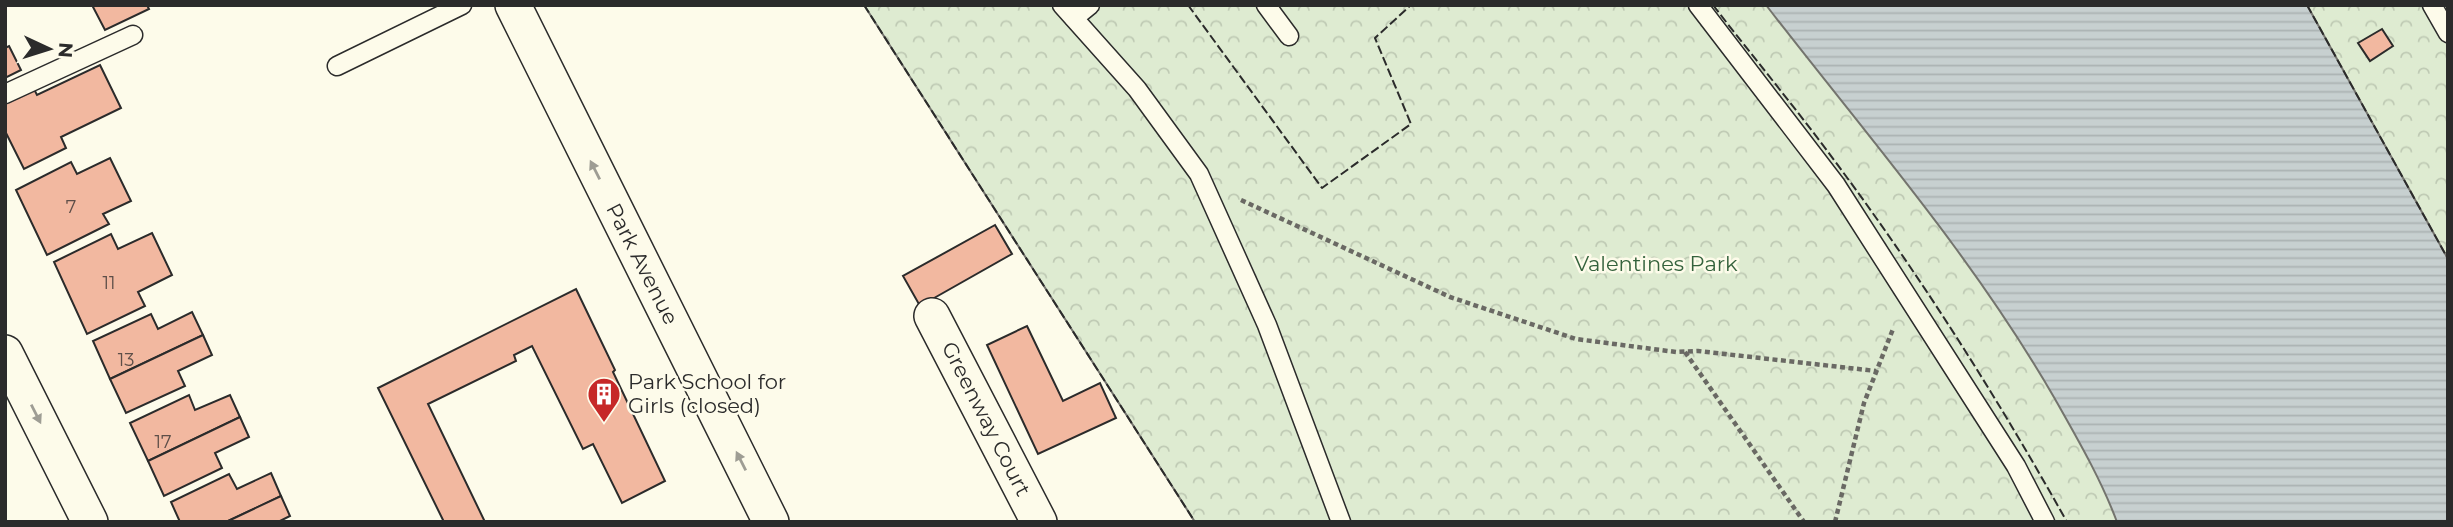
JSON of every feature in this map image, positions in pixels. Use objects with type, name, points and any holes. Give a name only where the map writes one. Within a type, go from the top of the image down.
[{"type":"street","name":"Park Avenue","points":[[513,5],[771,522]]},
{"type":"street","name":"Greenway Court","points":[[932,316],[1039,522]]},
{"type":"street","points":[[5,353],[90,522]]},
{"type":"lane","points":[[337,66],[462,5]]},
{"type":"lane","points":[[1090,5],[1068,12],[1137,89],[1199,174],[1268,325],[1341,522]]},
{"type":"lane","points":[[1266,5],[1289,36]]},
{"type":"lane","points":[[1698,5],[1836,185],[2016,466],[2045,522]]},
{"type":"lane","points":[[2432,5],[2448,33]]},
{"type":"lane","points":[[5,94],[134,35]]},
{"type":"path","points":[[1215,208],[1234,197],[1450,297],[1576,339],[1875,371]]},
{"type":"path","points":[[1835,522],[1864,403],[1875,371],[1896,321],[1914,305]]},
{"type":"path","points":[[1685,352],[1804,522]]},
{"type":"green space","name":"Valentines Park","points":[[864,5],[2448,5],[2448,522],[1195,522]]},
{"type":"shaded area","points":[[1766,5],[2307,5],[2448,259],[2448,522],[2117,522],[2096,474],[2063,414],[1989,295],[1917,197]]},
{"type":"building","points":[[92,5],[147,5],[149,9],[105,30]]},
{"type":"building","points":[[2382,29],[2393,46],[2370,61],[2358,43]]},
{"type":"building","points":[[9,46],[21,70],[5,78],[5,48]]},
{"type":"building","points":[[100,65],[121,108],[61,137],[66,148],[24,169],[5,131],[5,103],[34,89],[37,95]]},
{"type":"building","points":[[110,158],[131,201],[103,214],[109,224],[47,255],[16,190],[71,162],[77,174]]},
{"type":"building","points":[[995,225],[1012,254],[920,306],[903,276]]},
{"type":"building","points":[[152,233],[172,275],[138,292],[145,306],[87,334],[54,262],[111,234],[118,249]]},
{"type":"building","name":"Park School for Girls (closed)","points":[[576,289],[665,481],[622,503],[593,444],[583,449],[532,346],[514,355],[516,361],[428,404],[485,522],[444,522],[378,388]]},
{"type":"building","points":[[192,312],[203,335],[110,379],[93,341],[151,314],[158,329]]},
{"type":"building","points":[[1027,326],[1063,401],[1100,383],[1116,418],[1038,454],[987,345]]},
{"type":"building","points":[[203,335],[212,355],[178,371],[185,386],[126,413],[110,379]]},
{"type":"building","points":[[189,395],[195,410],[230,395],[240,417],[148,461],[130,423]]},
{"type":"building","points":[[240,417],[249,437],[215,453],[222,468],[164,496],[148,461]]},
{"type":"building","points":[[271,473],[281,496],[226,522],[180,522],[171,502],[229,474],[237,489]]},
{"type":"building","points":[[281,496],[290,516],[278,522],[226,522]]},
{"type":"fence","points":[[864,5],[1195,522]]},
{"type":"fence","points":[[1188,5],[1322,188],[1411,124],[1375,38],[1411,5]]},
{"type":"fence","points":[[1713,5],[1819,140],[1897,247],[1985,383],[2067,522]]},
{"type":"fence","points":[[2307,5],[2448,259]]},
{"type":"place","name":"Park School for Girls (closed)","points":[[604,424]]}]
